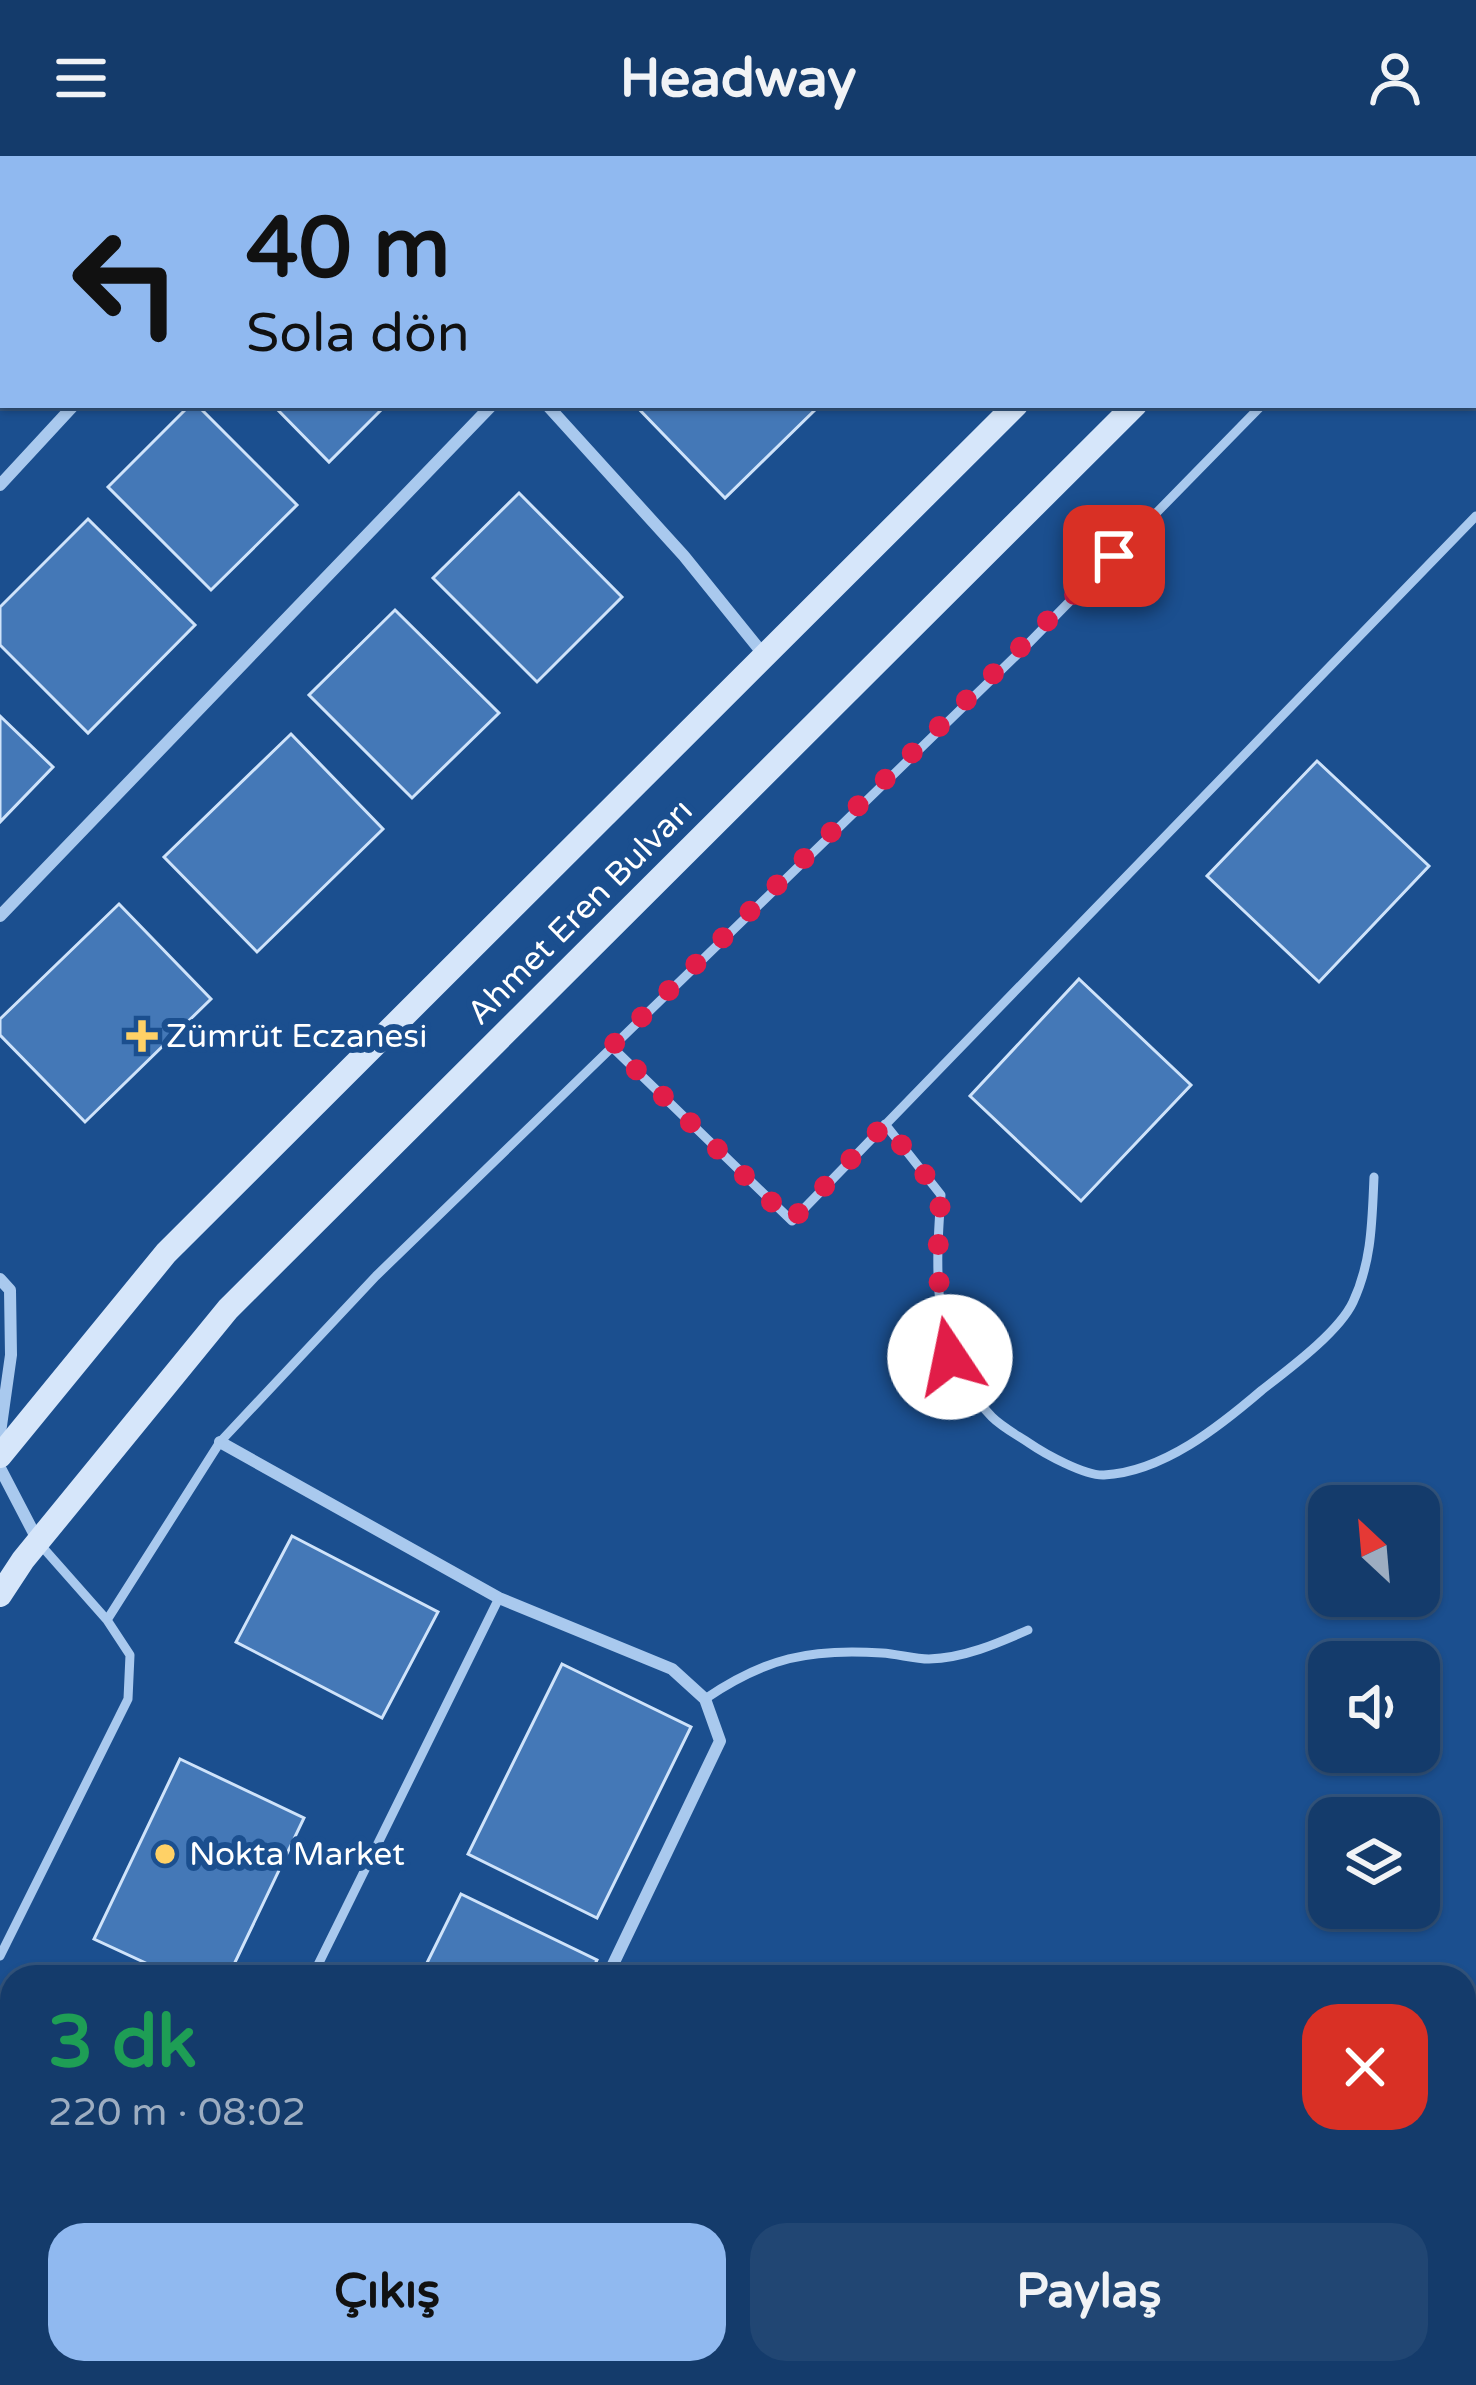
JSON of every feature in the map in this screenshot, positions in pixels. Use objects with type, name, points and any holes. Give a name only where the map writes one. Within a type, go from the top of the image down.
[{"type":"main road","name":"Ahmet Eren Bulvarı","points":[[0,1456],[166,1253],[1013,408]]},
{"type":"main road","name":"Ahmet Eren Bulvarı","points":[[0,1595],[229,1309],[1132,408]]},
{"type":"street","points":[[0,484],[71,408]]},
{"type":"street","points":[[0,916],[489,408]]},
{"type":"street","points":[[550,408],[684,556],[765,656]]},
{"type":"street","points":[[0,1279],[10,1290],[11,1355],[0,1432]]},
{"type":"street","points":[[220,1442],[499,1598],[672,1669],[705,1699],[720,1741],[613,1965]]},
{"type":"street","points":[[0,1468],[38,1542]]},
{"type":"lane","points":[[107,1620],[220,1442],[376,1276],[1025,647],[1259,408]]},
{"type":"lane","points":[[612,1046],[791,1221],[1476,516]]},
{"type":"lane","points":[[885,1124],[941,1195],[939,1312],[950,1357],[992,1417],[1046,1454],[1101,1475],[1156,1461],[1210,1433],[1302,1358],[1352,1307],[1371,1254],[1374,1177]]},
{"type":"lane","points":[[0,1956],[128,1699],[130,1655],[107,1620],[38,1542]]},
{"type":"lane","points":[[319,1965],[499,1598]]},
{"type":"lane","points":[[705,1699],[758,1667],[809,1652],[930,1659],[984,1649],[1028,1630]]},
{"type":"building","points":[[187,408],[200,408],[297,505],[211,590],[108,487]]},
{"type":"building","points":[[276,408],[383,408],[329,462]]},
{"type":"building","points":[[638,408],[817,408],[725,498]]},
{"type":"building","points":[[519,493],[622,597],[537,682],[433,578]]},
{"type":"building","points":[[88,519],[195,625],[88,733],[0,645],[0,607]]},
{"type":"building","points":[[395,610],[499,713],[412,798],[309,695]]},
{"type":"building","points":[[0,716],[53,767],[0,822]]},
{"type":"building","points":[[291,734],[383,829],[257,952],[164,857]]},
{"type":"building","points":[[1317,761],[1429,866],[1319,982],[1207,876]]},
{"type":"building","points":[[119,904],[211,999],[85,1122],[0,1035],[0,1019]]},
{"type":"building","points":[[1079,979],[1191,1085],[1081,1201],[970,1096]]},
{"type":"building","points":[[292,1536],[438,1612],[382,1718],[236,1642]]},
{"type":"building","points":[[562,1664],[691,1727],[597,1918],[468,1854]]},
{"type":"building","points":[[180,1759],[304,1818],[234,1965],[150,1965],[94,1939]]},
{"type":"building","points":[[461,1894],[597,1960],[595,1965],[426,1965]]},
{"type":"place","name":"Zümrüt Eczanesi","points":[[142,1036]]},
{"type":"place","name":"Nokta Market","points":[[165,1854]]},
{"type":"route","points":[[950,1357],[939,1312],[941,1195],[885,1124],[791,1221],[612,1046],[1114,556]]}]
